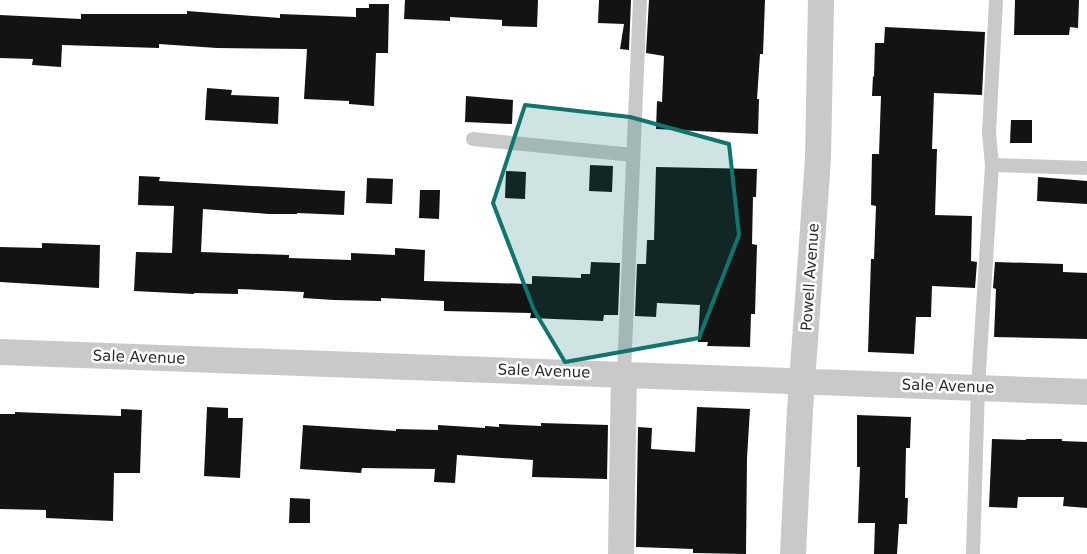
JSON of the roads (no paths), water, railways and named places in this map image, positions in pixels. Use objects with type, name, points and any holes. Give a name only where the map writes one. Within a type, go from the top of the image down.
[{"type":"street","name":"Powell Avenue","points":[[792,554],[818,159],[821,0]]},
{"type":"street","name":"Sale Avenue","points":[[0,352],[1087,392]]},
{"type":"street","points":[[621,554],[624,374]]},
{"type":"lane","points":[[624,374],[640,0]]},
{"type":"lane","points":[[973,554],[978,388],[992,165],[989,133],[996,0]]},
{"type":"lane","points":[[473,139],[633,155]]},
{"type":"lane","points":[[992,165],[1087,168]]}]
